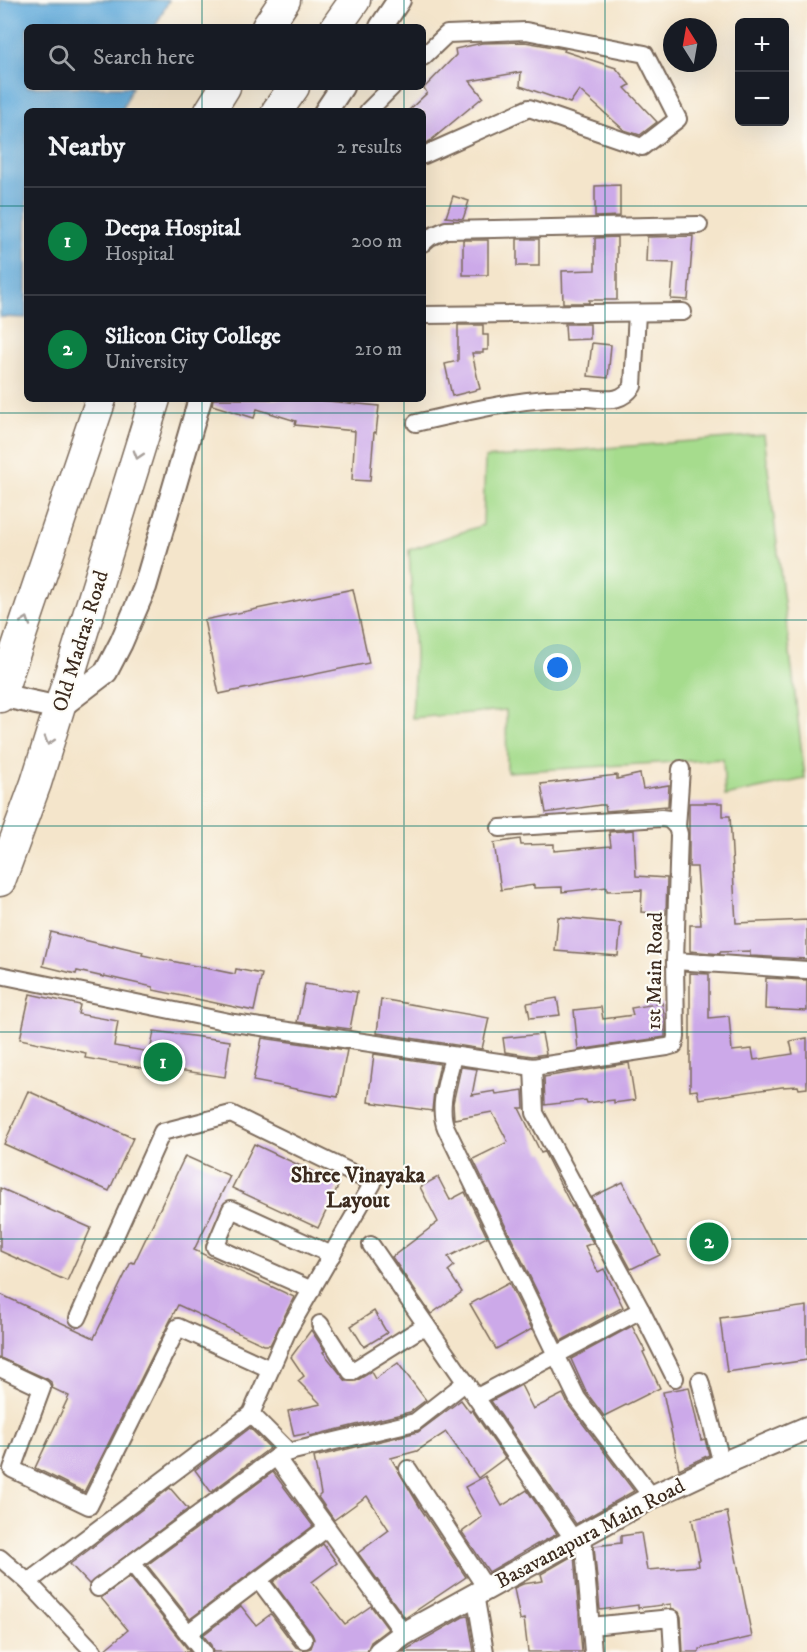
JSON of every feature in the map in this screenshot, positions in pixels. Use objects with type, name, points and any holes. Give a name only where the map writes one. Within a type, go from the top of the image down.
[{"type":"highway","points":[[269,24],[285,0]]},
{"type":"highway","points":[[338,24],[355,0]]},
{"type":"highway","points":[[212,108],[223,90]]},
{"type":"highway","points":[[279,108],[292,90]]},
{"type":"highway","points":[[0,695],[100,402]]},
{"type":"highway","name":"Old Madras Road","points":[[0,881],[36,783],[154,402]]},
{"type":"street","points":[[383,24],[399,0]]},
{"type":"street","points":[[426,54],[447,34],[526,31],[645,54],[678,120],[642,147],[528,108],[426,154]]},
{"type":"street","points":[[328,108],[340,90]]},
{"type":"street","points":[[377,108],[390,90]]},
{"type":"street","points":[[426,240],[446,230],[699,225]]},
{"type":"street","points":[[416,423],[501,403],[567,397],[615,399],[626,395],[633,386],[637,312]]},
{"type":"street","points":[[426,315],[683,312]]},
{"type":"street","points":[[0,695],[59,708],[106,672],[121,643],[150,571],[199,402]]},
{"type":"street","name":"1st Main Road","points":[[533,1067],[674,1045],[676,1037],[675,961],[679,834],[677,827],[681,769]]},
{"type":"street","points":[[500,828],[661,818],[669,819],[677,827]]},
{"type":"street","points":[[675,961],[807,970]]},
{"type":"street","points":[[0,975],[234,1023],[533,1067],[535,1113],[642,1310],[675,1378]]},
{"type":"street","points":[[453,1056],[442,1109],[442,1121],[577,1398],[652,1497]]},
{"type":"street","points":[[28,1582],[251,1414],[288,1332],[373,1183],[231,1114],[162,1132],[78,1318]]},
{"type":"street","points":[[312,1290],[215,1247],[231,1209],[332,1255]]},
{"type":"street","points":[[372,1245],[466,1382],[579,1538],[593,1652]]},
{"type":"street","points":[[477,1396],[642,1310]]},
{"type":"street","points":[[320,1324],[351,1372],[426,1324]]},
{"type":"street","points":[[0,1368],[42,1388],[12,1469],[89,1506],[178,1327],[270,1369]]},
{"type":"street","points":[[98,1588],[282,1455],[415,1422],[466,1382]]},
{"type":"street","points":[[700,1382],[722,1464]]},
{"type":"street","points":[[251,1414],[282,1455],[327,1528],[390,1646]]},
{"type":"street","name":"Basavanapura Main Road","points":[[390,1646],[480,1591],[652,1497],[807,1428]]},
{"type":"street","points":[[408,1469],[480,1591],[485,1652]]},
{"type":"street","points":[[188,1633],[327,1528]]},
{"type":"street","points":[[0,1558],[28,1582],[94,1652]]},
{"type":"street","points":[[132,1563],[203,1652]]},
{"type":"street","points":[[259,1580],[304,1640]]},
{"type":"street","points":[[591,1626],[671,1618],[673,1652]]},
{"type":"green space","points":[[764,435],[805,779],[725,796],[723,759],[507,772],[506,710],[412,718],[415,655],[409,550],[483,525],[485,458]]},
{"type":"water","points":[[0,0],[169,0],[157,24],[24,24],[24,90],[131,90],[123,108],[24,108],[24,318],[0,317]]},
{"type":"building","points":[[525,42],[565,49],[564,51],[616,68],[630,85],[625,88],[657,122],[640,135],[624,130],[579,90],[570,103],[520,86],[521,72],[470,81],[483,97],[426,143],[426,108],[411,108],[427,93],[426,86],[456,55],[455,49],[482,43]]},
{"type":"building","points":[[620,185],[620,216],[595,217],[595,186]]},
{"type":"building","points":[[453,196],[469,201],[463,219],[446,217]]},
{"type":"building","points":[[693,236],[688,300],[671,299],[674,263],[646,262],[647,237]]},
{"type":"building","points":[[617,237],[617,300],[563,303],[562,271],[595,270],[595,238]]},
{"type":"building","points":[[517,239],[539,239],[539,266],[517,266]]},
{"type":"building","points":[[463,240],[488,240],[488,275],[463,275]]},
{"type":"building","points":[[565,324],[590,324],[590,339],[566,340]]},
{"type":"building","points":[[458,325],[483,325],[483,335],[488,335],[488,350],[483,350],[483,353],[472,353],[480,389],[452,396],[445,364],[458,361]]},
{"type":"building","points":[[592,343],[611,345],[608,378],[588,376]]},
{"type":"building","points":[[212,402],[338,402],[379,406],[376,433],[374,432],[370,481],[352,480],[355,431],[295,425],[296,421],[257,409],[254,418],[212,405]]},
{"type":"building","points":[[353,589],[369,663],[219,694],[204,620]]},
{"type":"building","points":[[640,774],[643,789],[669,785],[668,806],[606,811],[605,805],[600,805],[546,813],[541,784],[617,775],[617,779]]},
{"type":"building","points":[[689,803],[723,803],[723,816],[730,816],[736,923],[807,920],[807,959],[750,956],[750,951],[720,952],[720,954],[690,951],[690,925],[701,925],[697,867],[689,867]]},
{"type":"building","points":[[634,830],[636,876],[667,878],[666,914],[641,912],[642,890],[607,891],[607,887],[562,892],[562,887],[534,888],[534,885],[501,890],[494,843],[520,839],[521,845],[554,844],[554,851],[611,846],[609,832]]},
{"type":"building","points":[[558,917],[621,923],[618,956],[555,951]]},
{"type":"building","points":[[51,932],[143,952],[142,955],[235,974],[236,969],[262,974],[254,1011],[153,990],[153,987],[104,976],[77,971],[76,974],[43,966]]},
{"type":"building","points":[[690,973],[709,974],[709,1018],[729,1016],[732,1051],[752,1049],[754,1060],[793,1054],[790,1041],[807,1038],[807,1088],[782,1087],[699,1099],[697,1090],[690,1091]]},
{"type":"building","points":[[766,978],[807,980],[807,1011],[765,1009]]},
{"type":"building","points":[[305,984],[357,992],[350,1029],[297,1022]]},
{"type":"building","points":[[30,994],[80,1005],[78,1014],[118,1021],[114,1046],[150,1052],[154,1031],[230,1041],[225,1077],[178,1070],[177,1074],[85,1058],[86,1053],[20,1039]]},
{"type":"building","points":[[557,998],[560,1015],[530,1018],[527,1003]]},
{"type":"building","points":[[381,999],[489,1018],[482,1049],[377,1033]]},
{"type":"building","points":[[662,1003],[665,1037],[578,1050],[574,1010],[601,1007],[603,1019],[633,1015],[631,1008]]},
{"type":"building","points":[[542,1034],[546,1054],[532,1056],[505,1052],[503,1038]]},
{"type":"building","points":[[262,1038],[347,1050],[338,1097],[253,1081]]},
{"type":"building","points":[[374,1054],[440,1064],[432,1111],[368,1102]]},
{"type":"building","points":[[629,1063],[635,1100],[587,1103],[586,1100],[545,1105],[544,1077]]},
{"type":"building","points":[[461,1067],[477,1069],[472,1095],[523,1090],[524,1108],[519,1108],[541,1153],[544,1152],[593,1243],[585,1246],[598,1272],[604,1269],[623,1307],[561,1341],[473,1159],[508,1142],[492,1112],[454,1119],[453,1103]]},
{"type":"building","points":[[28,1091],[133,1138],[109,1191],[4,1144]]},
{"type":"building","points":[[254,1144],[339,1184],[318,1228],[232,1188]]},
{"type":"building","points":[[185,1156],[230,1176],[194,1250],[294,1297],[270,1345],[264,1345],[178,1305],[84,1492],[35,1468],[69,1396],[52,1388],[51,1382],[47,1379],[0,1358],[0,1294],[94,1338],[131,1262],[134,1263]]},
{"type":"building","points":[[438,1177],[450,1200],[465,1192],[487,1237],[448,1257],[454,1266],[448,1271],[462,1292],[431,1314],[392,1257],[438,1222],[420,1187]]},
{"type":"building","points":[[623,1182],[660,1255],[631,1269],[592,1197]]},
{"type":"building","points":[[0,1188],[91,1228],[67,1281],[0,1251]]},
{"type":"building","points":[[509,1283],[532,1329],[496,1349],[470,1304]]},
{"type":"building","points":[[807,1306],[807,1360],[727,1372],[720,1318]]},
{"type":"building","points":[[374,1311],[387,1333],[364,1347],[351,1326]]},
{"type":"building","points":[[632,1326],[660,1388],[604,1416],[586,1392],[571,1359]]},
{"type":"building","points":[[311,1330],[325,1351],[323,1352],[346,1381],[356,1381],[371,1372],[375,1379],[398,1363],[426,1400],[410,1412],[310,1436],[309,1433],[294,1436],[288,1411],[321,1404],[298,1381],[304,1376],[291,1357]]},
{"type":"building","points":[[521,1385],[533,1409],[563,1394],[568,1404],[634,1491],[576,1524],[491,1401]]},
{"type":"building","points":[[689,1387],[701,1440],[705,1439],[709,1455],[679,1469],[663,1392]]},
{"type":"building","points":[[461,1400],[470,1412],[472,1410],[505,1458],[478,1478],[446,1432],[417,1451],[391,1458],[421,1509],[466,1577],[405,1618],[358,1553],[389,1530],[367,1496],[334,1520],[318,1497],[321,1494],[314,1457],[418,1432]]},
{"type":"building","points":[[250,1428],[270,1448],[211,1492],[195,1470]]},
{"type":"building","points":[[273,1472],[313,1526],[190,1619],[147,1565]]},
{"type":"building","points":[[485,1476],[502,1506],[527,1490],[557,1534],[489,1572],[462,1532],[482,1517],[465,1487]]},
{"type":"building","points":[[170,1488],[188,1509],[89,1584],[70,1564]]},
{"type":"building","points":[[727,1512],[752,1637],[699,1649],[699,1652],[683,1652],[681,1617],[679,1612],[671,1608],[671,1604],[600,1610],[594,1546],[621,1543],[621,1536],[641,1533],[647,1570],[699,1566],[698,1560],[700,1560],[692,1519]]},
{"type":"building","points":[[323,1544],[337,1563],[312,1582],[345,1624],[371,1606],[388,1629],[371,1642],[367,1652],[213,1652],[211,1645],[203,1635],[241,1606],[256,1625],[271,1614],[296,1647],[305,1650],[311,1648],[314,1639],[312,1634],[273,1582]]},
{"type":"building","points":[[574,1555],[582,1652],[528,1652],[524,1619],[520,1620],[514,1588],[543,1581],[541,1574]]},
{"type":"building","points":[[130,1577],[190,1652],[104,1652],[128,1630],[101,1598]]},
{"type":"building","points":[[468,1616],[474,1652],[402,1652],[463,1617]]},
{"type":"place","name":"Deepa Hospital","points":[[163,1062]]},
{"type":"place","name":"Silicon City College","points":[[709,1242]]},
{"type":"district","name":"Shree Vinayaka Layout","points":[[358,1186]]}]
